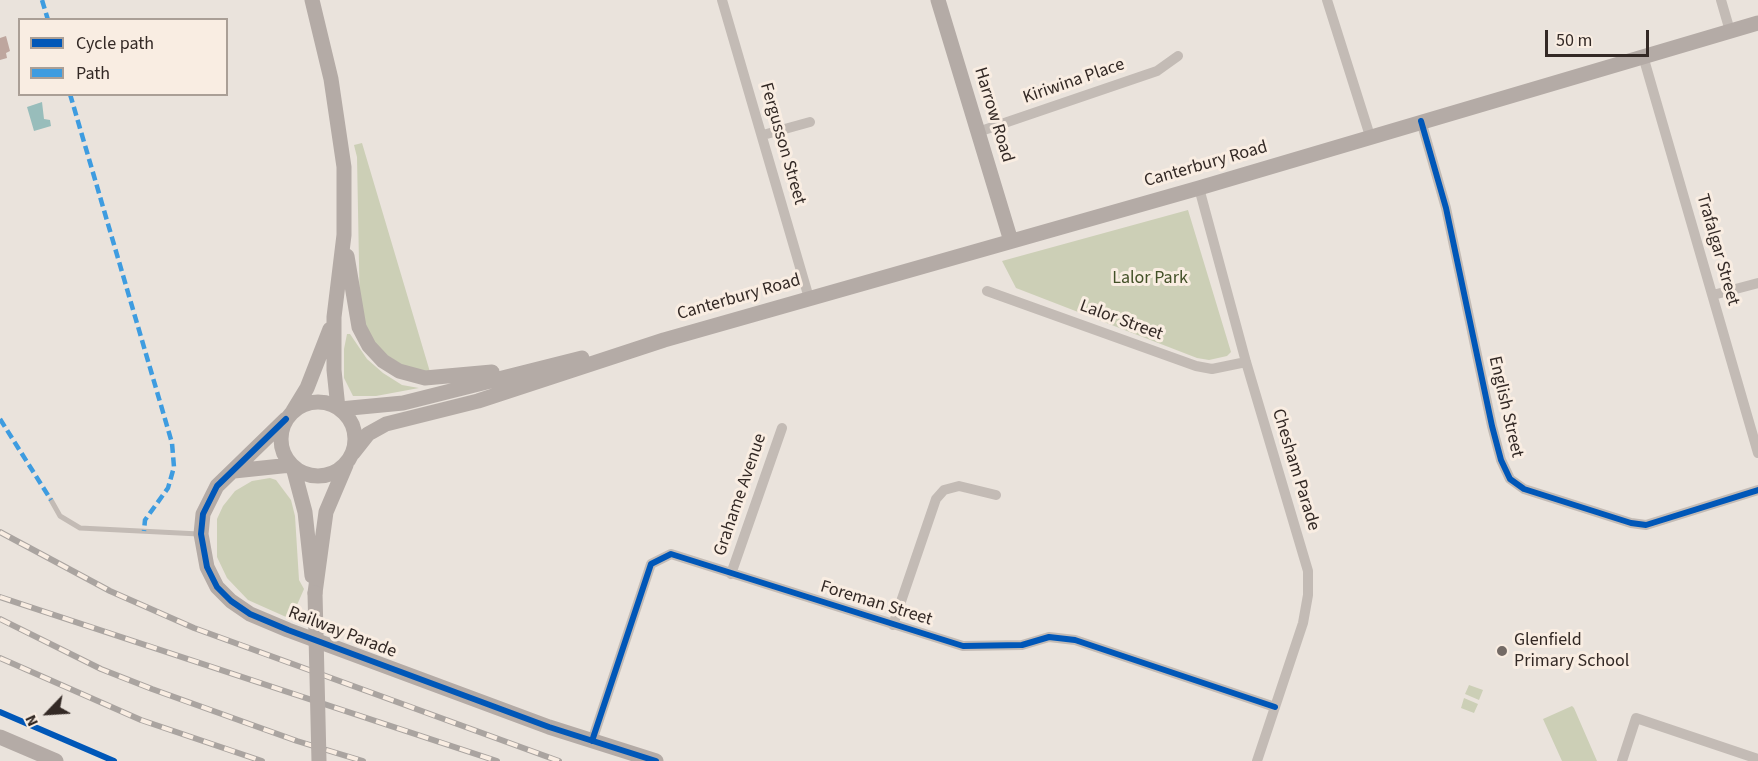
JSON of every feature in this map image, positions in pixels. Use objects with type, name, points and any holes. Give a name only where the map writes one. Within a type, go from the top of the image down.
[{"type":"main road","points":[[312,0],[331,79],[344,167],[344,235],[334,317],[334,369],[339,409],[352,426],[355,439],[350,458],[334,489],[326,512],[315,590],[320,761]]},
{"type":"main road","name":"Harrow Road","points":[[938,0],[1011,241]]},
{"type":"main road","name":"Canterbury Road","points":[[350,458],[368,434],[386,424],[478,401],[664,340],[1199,188],[1758,23]]},
{"type":"main road","points":[[344,235],[359,327],[369,346],[391,367],[407,374],[433,379],[558,363]]},
{"type":"main road","points":[[315,590],[309,565],[305,512],[292,466],[283,453],[280,439],[289,416],[307,388],[334,317]]},
{"type":"main road","name":"Canterbury Road","points":[[339,409],[415,400],[558,363],[664,340]]},
{"type":"main road","points":[[289,416],[300,406],[317,402],[339,409]]},
{"type":"main road","name":"Railway Parade","points":[[289,416],[217,486],[207,503],[201,534],[207,567],[217,587],[231,601],[250,614],[516,715],[656,761]]},
{"type":"main road","points":[[232,471],[246,468],[292,466],[305,474],[318,477],[337,471],[350,458]]},
{"type":"main road","points":[[0,737],[56,761]]},
{"type":"street","name":"Fergusson Street","points":[[722,0],[809,298]]},
{"type":"street","points":[[1327,0],[1370,136]]},
{"type":"street","points":[[1721,0],[1730,31]]},
{"type":"street","name":"Kiriwina Place","points":[[978,132],[1157,72],[1178,56]]},
{"type":"street","name":"Trafalgar Street","points":[[1643,56],[1758,453]]},
{"type":"street","points":[[763,135],[810,122]]},
{"type":"street","name":"English Street","points":[[1421,122],[1446,208],[1492,426],[1501,460],[1510,479],[1524,489],[1631,523],[1646,525],[1758,490]]},
{"type":"street","name":"Chesham Parade","points":[[1199,188],[1246,362],[1308,571],[1308,595],[1303,623],[1257,761]]},
{"type":"street","points":[[1713,295],[1758,283]]},
{"type":"street","name":"Lalor Street","points":[[987,291],[1196,366],[1212,369],[1246,362]]},
{"type":"street","name":"Grahame Avenue","points":[[731,573],[782,428]]},
{"type":"street","points":[[893,625],[936,499],[944,490],[959,486],[996,495]]},
{"type":"street","name":"Foreman Street","points":[[592,741],[651,564],[671,554],[963,646],[1022,645],[1049,637],[1075,640],[1275,707]]},
{"type":"street","points":[[1622,761],[1636,718],[1758,759]]},
{"type":"lane","points":[[51,500],[60,516],[80,528],[201,534]]},
{"type":"green space","points":[[362,143],[430,372],[404,366],[385,354],[371,339],[360,316],[357,157],[354,145]]},
{"type":"green space","name":"Lalor Park","points":[[1188,210],[1231,352],[1227,356],[1209,360],[1197,358],[1016,288],[1002,261]]},
{"type":"green space","points":[[347,334],[350,334],[367,359],[383,373],[402,385],[419,388],[376,396],[353,396],[344,378],[344,349]]},
{"type":"green space","points":[[270,478],[276,480],[291,500],[295,516],[299,580],[304,589],[297,605],[303,615],[304,625],[248,600],[227,578],[217,557],[217,519],[223,506],[235,491],[252,481]]},
{"type":"green space","points":[[1469,685],[1483,690],[1479,700],[1465,694]]},
{"type":"green space","points":[[1464,698],[1478,704],[1474,713],[1461,708]]},
{"type":"green space","points":[[1572,706],[1597,761],[1562,761],[1543,719]]},
{"type":"water","points":[[42,102],[44,119],[50,120],[51,126],[34,131],[27,107]]},
{"type":"building","points":[[6,36],[10,51],[6,53],[7,58],[0,60],[0,38]]},
{"type":"railway","points":[[0,532],[110,591],[194,628],[559,761]]},
{"type":"railway","points":[[0,597],[497,761]]},
{"type":"railway","points":[[0,619],[101,669],[152,689],[297,741],[363,761]]},
{"type":"railway","points":[[0,658],[141,720],[262,761]]},
{"type":"marked path","points":[[42,0],[47,18]]},
{"type":"marked path","points":[[71,96],[172,443],[174,467],[168,488],[145,520],[144,531]]},
{"type":"marked path","points":[[0,419],[51,500]]},
{"type":"cycle path","points":[[1421,121],[1446,208],[1492,426],[1501,460],[1510,479],[1524,489],[1631,523],[1646,525],[1758,490]]},
{"type":"cycle path","points":[[286,419],[217,486],[203,514],[201,534],[207,567],[217,587],[231,601],[250,614],[288,630],[549,727],[656,761]]},
{"type":"cycle path","points":[[592,741],[651,564],[671,554],[963,646],[1022,645],[1049,637],[1075,640],[1275,707]]},
{"type":"cycle path","points":[[0,712],[114,761]]},
{"type":"place","name":"Glenfield Primary School","points":[[1502,651]]}]
